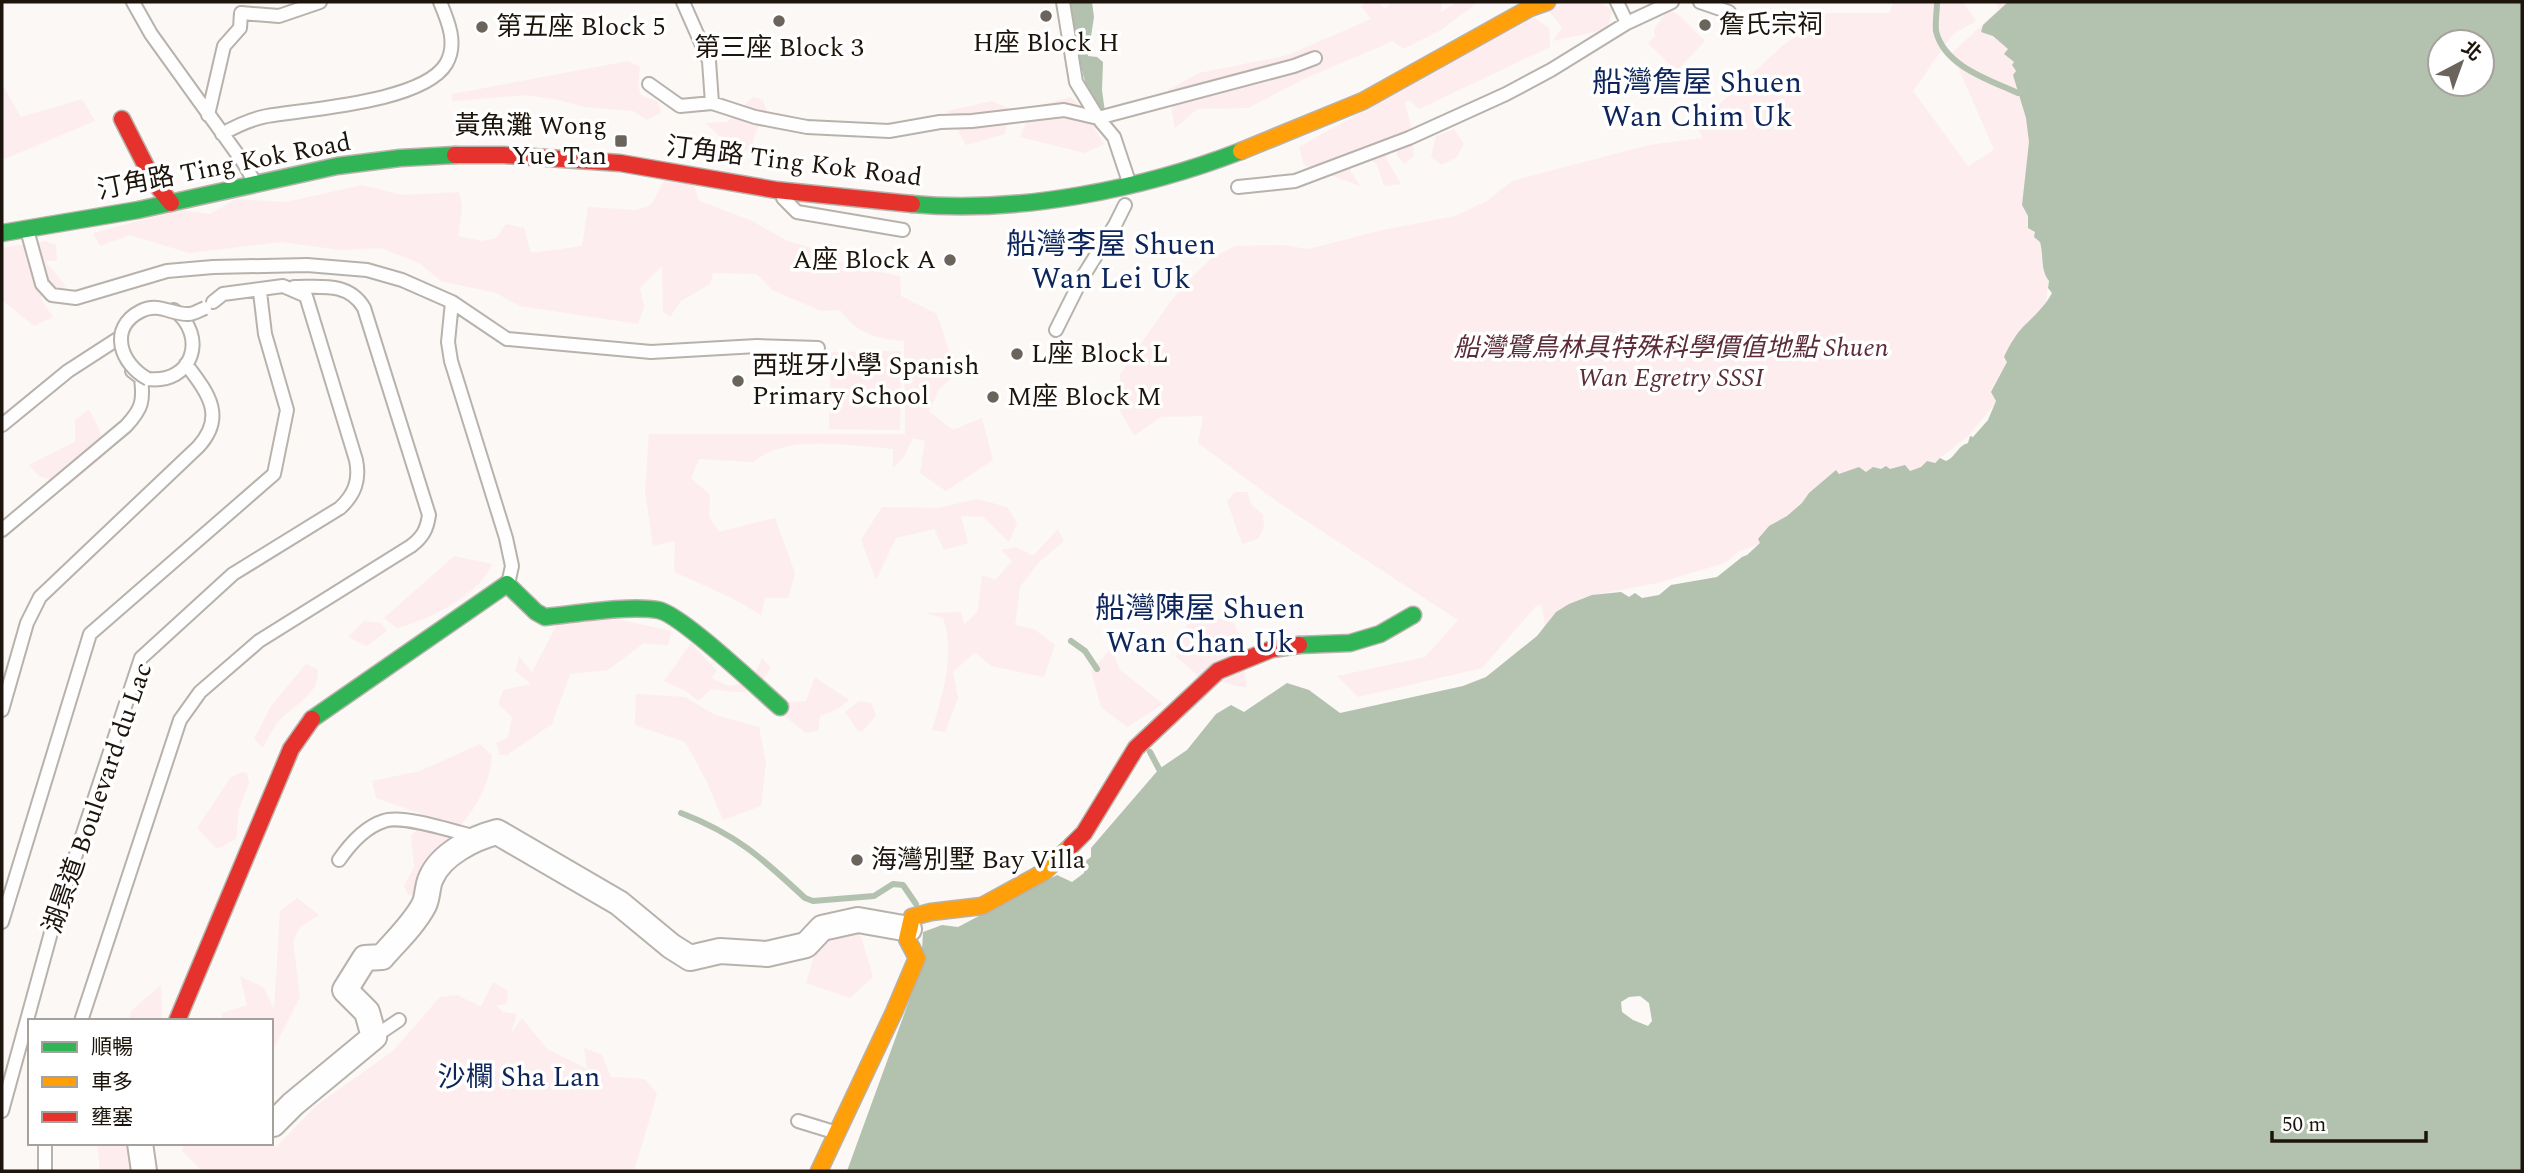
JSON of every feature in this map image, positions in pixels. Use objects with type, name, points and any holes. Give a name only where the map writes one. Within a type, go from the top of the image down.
[{"type":"street","name":"汀角路 Ting Kok Road","points":[[2,233],[171,203],[337,166],[400,158],[504,155],[620,163],[776,190],[927,205],[994,205],[1131,186],[1223,158],[1363,101],[1529,5],[1547,2]]},
{"type":"street","points":[[122,118],[154,181],[171,203]]},
{"type":"street","points":[[178,1019],[291,749],[315,715],[508,584],[536,612],[545,617],[612,610],[660,610],[691,630],[780,707]]},
{"type":"street","points":[[273,1124],[293,1104],[374,1037],[368,1013],[345,990],[365,958],[382,957],[425,904],[431,876],[451,853],[476,838],[497,832],[619,903],[671,946],[690,958],[720,951],[767,954],[806,945],[822,928],[858,920],[920,919],[982,906],[1044,872],[1084,833],[1136,748],[1218,671],[1272,649],[1350,643],[1380,634],[1413,615]]},
{"type":"street","points":[[818,1171],[911,974],[917,958],[907,939],[920,919]]},
{"type":"street","points":[[140,1145],[144,1171]]},
{"type":"lane","points":[[133,2],[151,34],[255,183]]},
{"type":"lane","points":[[208,115],[224,46],[240,29],[242,13],[279,16],[320,2]]},
{"type":"lane","points":[[222,134],[240,124],[265,117],[368,101],[434,77],[446,64],[452,47],[450,27],[440,2]]},
{"type":"lane","points":[[683,2],[709,61],[712,103]]},
{"type":"lane","points":[[1063,2],[1076,82],[1098,118],[1114,136],[1131,186]]},
{"type":"lane","points":[[1617,2],[1627,23]]},
{"type":"lane","points":[[1238,187],[1295,181],[1409,138],[1506,94],[1627,23],[1672,2]]},
{"type":"lane","points":[[1700,2],[1729,12]]},
{"type":"lane","points":[[649,84],[680,107],[712,103],[755,117],[829,129],[889,131],[940,122],[972,121],[1063,110],[1098,118],[1294,66],[1315,58]]},
{"type":"lane","points":[[776,190],[797,212],[903,230]]},
{"type":"lane","points":[[1056,330],[1082,278],[1125,205]]},
{"type":"lane","points":[[27,230],[41,284],[52,295],[76,298],[167,271],[307,265],[368,270],[402,280],[452,302],[506,339],[651,352],[757,346],[818,348]]},
{"type":"lane","points":[[2,530],[138,413],[143,396],[141,378],[124,361],[119,338],[125,321],[138,309],[146,306],[166,307],[182,316],[192,334],[192,355],[186,364],[169,378],[148,379],[131,368],[122,348],[123,331],[132,317],[154,307],[190,314],[223,294],[283,286],[310,292],[346,290],[354,294],[364,308],[429,514],[428,527],[421,538],[411,545],[259,641],[200,692],[180,720],[82,1019]]},
{"type":"lane","points":[[213,302],[288,287],[310,292]]},
{"type":"lane","points":[[2,922],[90,634],[274,474],[287,410],[265,334],[260,292]]},
{"type":"lane","name":"湖景道 Boulevard du Lac","points":[[2,1111],[55,918],[141,658],[233,574],[340,508],[350,499],[356,486],[356,460],[310,292]]},
{"type":"lane","points":[[452,302],[447,342],[506,538],[512,566],[508,584]]},
{"type":"lane","points":[[2,425],[68,371],[119,338]]},
{"type":"lane","points":[[2,710],[27,623],[40,597],[198,447],[209,432],[213,413],[208,394],[186,364]]},
{"type":"lane","points":[[339,860],[352,841],[385,820],[437,826],[476,838]]},
{"type":"lane","points":[[374,1037],[399,1020]]},
{"type":"lane","points":[[798,1121],[835,1132]]},
{"type":"lane","points":[[45,1145],[45,1171]]},
{"type":"green space","points":[[1369,2],[1379,2],[1385,9],[1392,2],[1442,2],[1441,12],[1458,2],[1478,2],[1441,30],[1403,49],[1393,41],[1306,78],[1248,108],[1197,109],[1175,128],[1168,90],[1199,73],[1288,55],[1371,19],[1361,6]]},
{"type":"green space","points":[[1598,2],[1613,10],[1607,29],[1553,41],[1562,27],[1542,3]]},
{"type":"green space","name":"船灣鷺鳥林具特殊科學價值地點 Shuen Wan Egretry SSSI","points":[[1894,2],[1963,2],[1976,21],[1953,34],[1913,91],[1968,166],[1994,150],[1952,53],[1998,10],[1996,2],[2033,2],[1998,12],[2040,152],[2053,236],[2046,303],[2023,360],[1993,406],[1968,436],[1922,472],[1738,552],[1725,563],[1657,583],[1599,594],[1556,612],[1545,626],[1542,605],[1536,606],[1482,668],[1358,697],[1337,676],[1425,657],[1458,620],[1279,503],[1198,443],[1203,416],[1161,417],[1134,436],[1120,411],[1120,374],[1170,302],[1211,259],[1235,246],[1282,245],[1308,249],[1383,230],[1455,216],[1487,201],[1512,181],[1649,145],[1703,138],[1685,108],[1713,110],[1781,47],[1827,13],[1889,13]]},
{"type":"green space","points":[[1669,9],[1705,41],[1676,71],[1648,43],[1655,36],[1654,29]]},
{"type":"green space","points":[[1532,16],[1549,28],[1550,47],[1419,109],[1409,100],[1405,103],[1414,156],[1405,164],[1397,156],[1397,139],[1386,142],[1387,160],[1401,184],[1384,186],[1377,165],[1360,149],[1350,170],[1360,186],[1304,165],[1299,147]]},
{"type":"green space","points":[[628,61],[640,67],[638,85],[641,95],[658,102],[661,112],[647,120],[633,111],[584,107],[526,95],[452,101],[452,94]]},
{"type":"green space","points":[[2,84],[21,117],[82,99],[95,121],[2,160]]},
{"type":"green space","points":[[753,97],[763,100],[767,112],[755,133],[751,151],[732,147],[705,123],[727,122]]},
{"type":"green space","points":[[1071,97],[1083,109],[1104,144],[1085,153],[1020,137],[1033,107]]},
{"type":"green space","points":[[992,101],[1010,109],[1005,134],[966,145],[947,111]]},
{"type":"green space","points":[[1454,129],[1464,144],[1456,158],[1441,165],[1431,157],[1436,136]]},
{"type":"green space","points":[[673,164],[688,166],[699,201],[750,220],[788,241],[815,249],[845,265],[900,276],[901,296],[937,314],[951,357],[951,378],[939,389],[929,411],[953,430],[982,418],[993,460],[946,491],[920,473],[925,441],[913,438],[905,455],[893,468],[893,449],[839,444],[783,447],[753,462],[699,459],[691,478],[710,495],[709,517],[719,532],[775,518],[795,573],[788,598],[765,598],[761,615],[732,598],[674,572],[675,541],[653,546],[645,491],[649,434],[905,434],[904,341],[868,334],[854,325],[840,310],[821,311],[772,290],[757,274],[713,273],[710,284],[681,301],[670,317],[663,312],[662,266],[640,288],[644,307],[638,324],[520,306],[496,293],[441,281],[419,263],[381,248],[341,250],[281,242],[189,253],[130,235],[100,246],[93,233],[181,210],[210,214],[236,199],[286,202],[362,185],[402,195],[459,192],[462,207],[458,236],[482,241],[496,238],[506,224],[524,228],[531,253],[582,246],[588,207],[636,210],[651,205]]},
{"type":"green space","points":[[45,241],[56,245],[57,261],[45,261],[66,286],[40,298],[53,317],[34,326],[2,300],[2,248]]},
{"type":"green space","points":[[901,351],[900,430],[829,429],[831,352]]},
{"type":"green space","points":[[89,409],[99,429],[106,454],[68,486],[39,476],[29,465],[75,442],[75,420]]},
{"type":"green space","points":[[1235,492],[1247,492],[1251,504],[1263,515],[1264,527],[1258,539],[1242,544],[1227,501]]},
{"type":"green space","points":[[977,499],[1007,507],[1017,523],[1009,542],[983,517],[961,516],[968,543],[944,550],[934,529],[896,538],[876,580],[861,540],[882,507],[938,508]]},
{"type":"green space","points":[[1058,529],[1064,541],[1038,563],[1020,587],[1015,625],[1034,629],[1055,645],[1044,677],[991,666],[975,652],[953,672],[958,698],[945,732],[932,730],[946,674],[948,645],[943,618],[925,613],[961,612],[964,625],[978,611],[982,575],[995,580],[1012,561],[1001,550],[1016,547],[1033,556]]},
{"type":"green space","points":[[454,556],[492,564],[477,586],[437,613],[397,628],[384,618]]},
{"type":"green space","points":[[577,610],[671,631],[668,645],[644,643],[608,670],[570,674],[552,724],[507,755],[500,755],[496,743],[508,737],[512,717],[498,704],[503,690],[531,684],[515,671],[519,656],[532,672],[563,613]]},
{"type":"green space","points":[[1189,619],[1232,619],[1240,637],[1247,688],[1200,677],[1176,657]]},
{"type":"green space","points":[[364,621],[381,623],[387,631],[367,646],[348,637]]},
{"type":"green space","points":[[691,643],[717,671],[711,678],[729,686],[750,682],[762,658],[771,668],[752,689],[740,692],[711,689],[699,701],[684,690],[664,681]]},
{"type":"green space","points":[[1111,649],[1120,670],[1163,704],[1127,727],[1101,707],[1091,671]]},
{"type":"green space","points":[[306,664],[318,670],[314,687],[310,694],[278,722],[263,747],[254,739],[271,706]]},
{"type":"green space","points":[[815,677],[849,700],[839,708],[820,716],[818,731],[806,733],[782,714],[789,702],[806,701]]},
{"type":"green space","points":[[636,694],[685,697],[715,715],[759,727],[766,763],[761,806],[723,820],[706,780],[685,742],[635,725]]},
{"type":"green space","points":[[859,701],[871,703],[876,715],[862,732],[857,730],[845,712]]},
{"type":"green space","points":[[480,744],[492,755],[489,775],[472,811],[459,827],[376,798],[372,781],[420,771]]},
{"type":"green space","points":[[242,772],[247,773],[249,783],[239,809],[236,839],[217,849],[197,828],[230,778]]},
{"type":"green space","points":[[419,828],[451,837],[419,896],[408,895],[404,886],[414,867],[411,836]]},
{"type":"green space","points":[[297,898],[319,915],[300,927],[293,941],[300,997],[273,1050],[273,1019],[222,1019],[222,1013],[247,1005],[240,976],[263,987],[274,1009],[280,911]]},
{"type":"green space","points":[[835,917],[861,937],[873,977],[850,998],[806,983],[816,950]]},
{"type":"green space","points":[[493,982],[508,991],[507,1003],[496,1006],[503,1012],[517,1014],[510,1035],[522,1018],[547,1049],[587,1069],[584,1048],[602,1055],[611,1077],[645,1079],[657,1094],[634,1171],[202,1171],[182,1151],[184,1145],[273,1145],[276,1147],[317,1105],[393,1051],[440,997],[457,995],[481,1007]]},
{"type":"green space","points":[[161,985],[162,1016],[160,1019],[129,1019],[131,1011]]},
{"type":"green space","points":[[97,1145],[133,1145],[134,1171],[100,1171]]},
{"type":"shaded area","points":[[1070,2],[1092,2],[1094,17],[1088,56],[1097,57],[1103,62],[1102,90],[1105,112],[1096,111],[1086,85]]},
{"type":"shaded area","points":[[2008,2],[2522,2],[2522,1171],[847,1171],[921,968],[923,932],[942,925],[958,927],[1057,875],[1072,882],[1084,873],[1084,862],[1091,857],[1091,848],[1159,769],[1187,750],[1216,714],[1231,705],[1244,712],[1287,683],[1309,690],[1340,713],[1463,686],[1486,677],[1537,636],[1556,612],[1569,604],[1592,595],[1621,592],[1629,597],[1635,593],[1642,598],[1659,595],[1671,585],[1717,577],[1747,555],[1760,543],[1758,539],[1769,526],[1787,516],[1836,470],[1839,474],[1859,467],[1866,472],[1873,467],[1881,469],[1886,466],[1890,469],[1905,465],[1910,471],[1921,467],[1927,461],[1935,463],[1940,458],[1946,461],[1968,443],[1970,436],[1973,437],[1988,420],[1996,401],[1991,392],[2007,362],[2004,357],[2011,344],[2052,293],[2043,268],[2040,242],[2034,237],[2035,232],[2028,228],[2028,216],[2022,205],[2029,142],[2026,118],[2013,75],[2016,71],[2012,65],[2014,62],[2004,54],[2008,49],[1993,36],[1981,32],[1983,25]],"holes":[[[1640,996],[1649,1003],[1652,1021],[1648,1026],[1622,1012],[1621,1002],[1629,997]]]},
{"type":"waterway","points":[[1937,2],[1936,31],[1948,54],[1981,77],[2018,93]]},
{"type":"waterway","points":[[1071,641],[1085,651],[1097,669]]},
{"type":"waterway","points":[[1150,752],[1159,769]]},
{"type":"waterway","points":[[681,813],[748,848],[805,898],[813,901],[874,896],[893,884],[903,885],[916,904]]},
{"type":"traffic: fast","points":[[912,204],[994,205],[1079,196],[1163,177],[1241,151]]},
{"type":"traffic: fast","points":[[2,233],[138,210],[337,166],[400,158],[455,155]]},
{"type":"traffic: fast","points":[[312,719],[507,584],[536,612],[545,617],[602,610],[658,610],[701,637],[780,707]]},
{"type":"traffic: fast","points":[[1299,645],[1350,643],[1380,634],[1413,615]]},
{"type":"traffic: slow","points":[[1241,151],[1363,101],[1530,8],[1547,2]]},
{"type":"traffic: slow","points":[[819,1171],[917,958],[907,939],[912,917],[982,906],[1044,872],[1071,846]]},
{"type":"traffic: jam","points":[[122,119],[154,182],[171,203]]},
{"type":"traffic: jam","points":[[455,155],[504,155],[620,163],[776,190],[912,204]]},
{"type":"traffic: jam","points":[[1071,846],[1084,833],[1136,748],[1218,671],[1272,649],[1299,645]]},
{"type":"traffic: jam","points":[[178,1019],[291,749],[312,719]]},
{"type":"place","name":"H座 Block H","points":[[1046,16]]},
{"type":"place","name":"第三座 Block 3","points":[[779,21]]},
{"type":"place","name":"詹氏宗祠","points":[[1705,25]]},
{"type":"place","name":"第五座 Block 5","points":[[482,27]]},
{"type":"place","name":"黃魚灘 Wong Yue Tan","points":[[621,141]]},
{"type":"place","name":"A座 Block A","points":[[950,260]]},
{"type":"place","name":"L座 Block L","points":[[1017,354]]},
{"type":"place","name":"西班牙小學 Spanish Primary School","points":[[738,381]]},
{"type":"place","name":"M座 Block M","points":[[993,397]]},
{"type":"place","name":"海灣別墅 Bay Villa","points":[[857,860]]},
{"type":"district","name":"船灣詹屋 Shuen Wan Chim Uk","points":[[1697,100]]},
{"type":"district","name":"船灣李屋 Shuen Wan Lei Uk","points":[[1111,262]]},
{"type":"district","name":"船灣陳屋 Shuen Wan Chan Uk","points":[[1200,626]]},
{"type":"district","name":"沙欄 Sha Lan","points":[[519,1077]]}]
